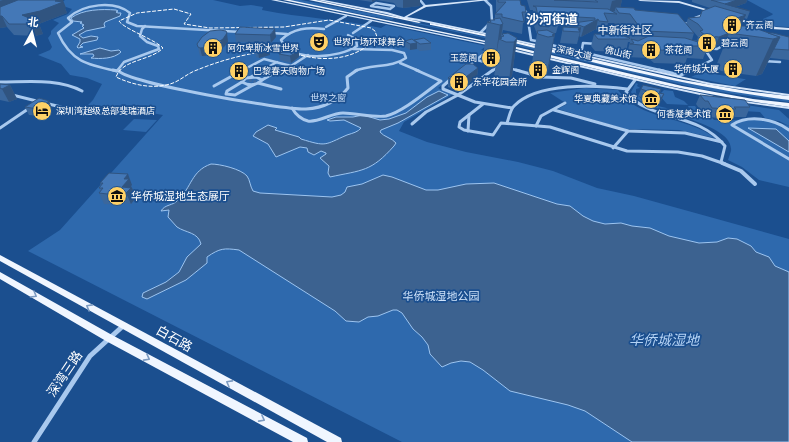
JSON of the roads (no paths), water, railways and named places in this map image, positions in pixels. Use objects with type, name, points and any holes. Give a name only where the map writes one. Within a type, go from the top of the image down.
[{"type":"main road","points":[[273,0],[484,43]]},
{"type":"main road","points":[[286,0],[305,6]]},
{"type":"main road","name":"深南大道","points":[[286,0],[454,34],[571,61],[631,70],[750,94],[789,98]]},
{"type":"main road","name":"深南大道","points":[[310,0],[482,33],[578,57],[589,63],[728,96],[789,105]]},
{"type":"main road","points":[[319,0],[387,13],[404,18],[464,28],[678,76],[750,94]]},
{"type":"main road","points":[[404,18],[425,6],[486,0]]},
{"type":"main road","points":[[640,0],[680,2],[719,13]]},
{"type":"main road","points":[[680,2],[686,0]]},
{"type":"main road","points":[[325,3],[350,6]]},
{"type":"main road","points":[[732,17],[756,24],[789,29]]},
{"type":"main road","points":[[390,23],[407,24]]},
{"type":"main road","points":[[454,34],[495,46]]},
{"type":"main road","points":[[502,47],[694,93],[767,106],[789,108]]},
{"type":"main road","points":[[521,52],[549,55]]},
{"type":"main road","points":[[571,61],[579,60],[578,57]]},
{"type":"main road","points":[[589,63],[616,75]]},
{"type":"main road","points":[[631,70],[658,72]]},
{"type":"main road","points":[[711,84],[789,95]]},
{"type":"main road","points":[[728,96],[767,106]]},
{"type":"main road","name":"白石路","points":[[0,258],[337,442]]},
{"type":"main road","points":[[0,275],[109,338],[303,442]]},
{"type":"street","points":[[420,0],[425,6]]},
{"type":"street","points":[[482,33],[492,21],[491,6],[486,0]]},
{"type":"street","points":[[376,3],[394,6],[390,9],[372,6],[376,3]]},
{"type":"street","points":[[246,32],[145,26],[129,23],[127,19],[130,13],[125,8],[117,6],[100,6],[87,7],[75,11],[68,18],[72,22],[59,31],[58,35],[70,55],[83,62],[118,71],[129,78],[223,98],[292,108],[311,109],[333,103],[344,94],[348,88],[347,77],[355,70],[365,66],[400,62],[405,59],[406,56],[400,51],[362,51],[353,49]]},
{"type":"street","points":[[520,6],[527,13],[535,13]]},
{"type":"street","points":[[677,23],[682,25],[696,22],[697,17],[713,11]]},
{"type":"street","name":"佛山街","points":[[527,13],[531,40],[678,76]]},
{"type":"street","points":[[267,33],[287,34],[302,29],[325,28],[346,16]]},
{"type":"street","points":[[353,33],[371,21]]},
{"type":"street","points":[[118,71],[120,67],[132,60],[159,49],[158,46],[147,42],[140,36],[142,29],[145,26]]},
{"type":"street","points":[[775,28],[777,34]]},
{"type":"street","points":[[287,34],[281,40],[281,43],[290,51],[308,55],[334,55],[353,49],[357,46],[358,42],[348,35]]},
{"type":"street","points":[[694,48],[718,49],[730,42]]},
{"type":"street","points":[[582,49],[583,43],[598,44]]},
{"type":"street","points":[[465,68],[495,46]]},
{"type":"street","points":[[678,76],[704,66],[712,60],[704,48],[698,46]]},
{"type":"street","points":[[572,49],[582,49],[587,53]]},
{"type":"street","points":[[284,54],[290,51]]},
{"type":"street","points":[[242,82],[246,85],[288,65],[291,66],[308,55]]},
{"type":"street","points":[[273,61],[279,58]]},
{"type":"street","points":[[214,86],[264,59],[288,65]]},
{"type":"street","points":[[477,60],[541,76],[571,78],[627,90]]},
{"type":"street","points":[[758,61],[780,62]]},
{"type":"street","points":[[254,81],[277,62]]},
{"type":"street","points":[[292,108],[297,116],[306,121],[312,122],[331,115],[343,113],[386,116],[396,112],[424,92],[440,83],[440,80],[400,62]]},
{"type":"street","points":[[412,124],[426,112],[458,95],[500,66]]},
{"type":"street","points":[[233,76],[238,77]]},
{"type":"street","points":[[454,77],[442,88],[484,104],[512,108]]},
{"type":"street","points":[[223,98],[228,95],[237,94],[258,78],[254,81]]},
{"type":"street","points":[[228,95],[226,94],[228,91],[242,82],[243,79],[281,89]]},
{"type":"street","points":[[627,90],[635,80]]},
{"type":"street","points":[[0,82],[48,82],[71,85],[82,91]]},
{"type":"street","points":[[507,123],[512,108],[528,97],[548,91],[571,87],[604,86]]},
{"type":"street","points":[[627,90],[627,94],[634,101],[693,122],[710,132],[722,142],[725,149],[721,162]]},
{"type":"street","points":[[0,92],[61,106]]},
{"type":"street","points":[[0,128],[40,101]]},
{"type":"street","points":[[484,104],[460,122],[458,126],[468,131],[494,135],[499,123],[553,128],[613,148],[632,152],[686,153],[721,162],[741,171],[755,184]]},
{"type":"street","points":[[536,126],[539,118],[565,104]]},
{"type":"street","points":[[554,110],[628,131],[685,132],[722,142]]},
{"type":"street","points":[[468,131],[469,115]]},
{"type":"street","points":[[789,130],[781,125],[762,120],[740,120],[732,125],[789,159]]},
{"type":"street","points":[[613,148],[628,131]]},
{"type":"street","name":"深湾三路","points":[[34,442],[90,356],[123,326]]},
{"type":"water","points":[[87,11],[118,11],[116,12],[121,13],[120,16],[105,22],[105,27],[86,31],[79,35],[83,38],[91,36],[98,37],[97,40],[83,43],[80,46],[83,47],[77,47],[80,39],[72,35],[84,28],[82,26],[84,25],[80,23],[82,22],[73,21],[71,18]]},
{"type":"water","points":[[100,48],[111,51],[119,50],[121,52],[115,56],[103,58],[91,58],[94,56],[93,54],[80,54]]},
{"type":"water","points":[[439,91],[448,95],[398,123],[381,130],[380,132],[382,134],[396,143],[379,161],[365,169],[358,171],[330,177],[328,173],[329,166],[320,158],[326,153],[321,151],[314,155],[308,152],[307,148],[300,147],[276,157],[268,144],[253,136],[256,132],[268,125],[277,128],[275,130],[299,137],[309,142],[325,144],[355,132],[361,128],[344,120],[327,120],[336,117],[353,117],[363,115],[380,120],[389,119],[406,113],[427,97]]},
{"type":"water","points":[[748,128],[776,129],[789,141],[789,152]]},
{"type":"water","name":"华侨城湿地","points":[[211,164],[230,167],[244,173],[248,178],[253,191],[260,193],[332,197],[341,195],[345,192],[347,187],[362,184],[383,175],[426,190],[438,190],[466,184],[494,183],[557,204],[570,206],[583,216],[593,221],[605,224],[621,223],[650,228],[669,236],[699,243],[717,242],[728,238],[737,239],[751,246],[756,252],[769,257],[775,266],[789,272],[789,442],[632,442],[585,411],[568,405],[510,391],[470,362],[461,361],[442,367],[430,354],[428,345],[422,337],[413,329],[402,313],[397,310],[393,310],[378,316],[368,317],[359,322],[346,321],[335,311],[239,250],[219,250],[207,257],[207,263],[186,280],[147,299],[142,297],[143,293],[166,282],[179,272],[187,257],[201,244],[197,237],[176,226],[168,217],[169,210],[161,211],[165,207],[176,202],[183,195],[195,175],[204,167]]},
{"type":"tunnel","points":[[249,80],[256,82]]},
{"type":"railway","points":[[174,9],[191,14],[184,24],[210,28],[284,27],[329,20],[371,28],[375,31],[377,37],[362,50],[344,57],[324,59],[277,51],[259,52],[205,67],[176,82],[166,85],[144,86],[116,77],[119,71],[130,63],[158,52],[163,48],[119,21],[137,13],[174,9]]},
{"type":"place","name":"齐云阁","points":[[732,25]]},
{"type":"place","name":"世界广场环球舞台","points":[[319,42]]},
{"type":"place","name":"碧云阁","points":[[707,43]]},
{"type":"place","name":"阿尔卑斯冰雪世界","points":[[213,48]]},
{"type":"place","name":"茶花阁","points":[[651,50]]},
{"type":"place","name":"玉蕊阁","points":[[491,58]]},
{"type":"place","name":"华侨城大厦","points":[[733,69]]},
{"type":"place","name":"金辉阁","points":[[538,70]]},
{"type":"place","name":"巴黎春天购物广场","points":[[239,71]]},
{"type":"place","name":"东华花园会所","points":[[459,82]]},
{"type":"place","name":"华夏典藏美术馆","points":[[651,99]]},
{"type":"place","name":"深圳湾超级总部斐瑞酒店","points":[[42,111]]},
{"type":"place","name":"何香凝美术馆","points":[[725,114]]},
{"type":"place","name":"华侨城湿地生态展厅","points":[[117,196]]},
{"type":"district","name":"沙河街道","points":[[552,20]]},
{"type":"district","name":"中新街社区","points":[[625,30]]},
{"type":"park label","name":"世界之窗","points":[[328,98]]},
{"type":"park label","name":"华侨城湿地公园","points":[[441,296]]}]
